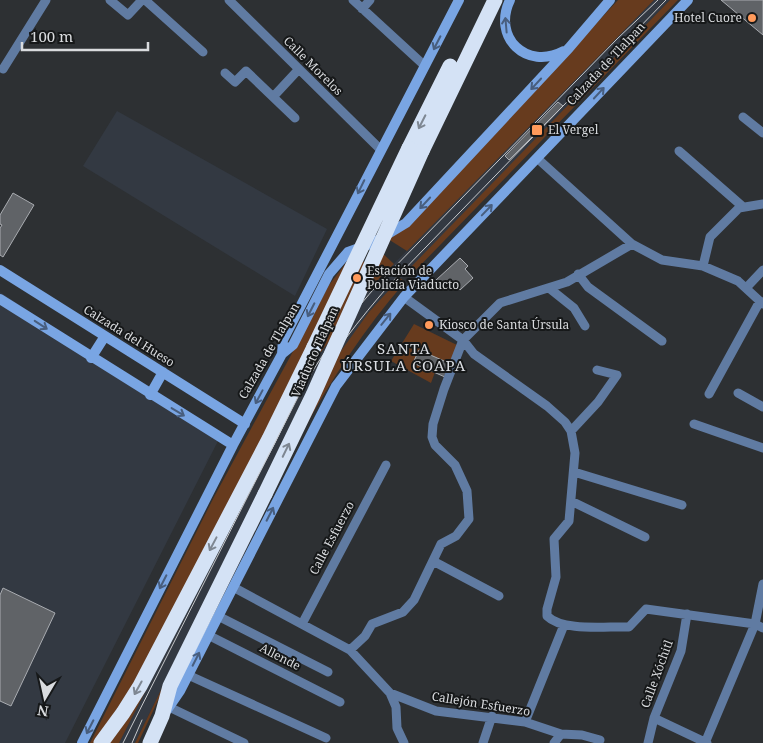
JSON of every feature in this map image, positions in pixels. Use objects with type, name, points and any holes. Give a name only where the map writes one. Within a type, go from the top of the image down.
[{"type":"highway","name":"Viaducto Tlalpan","points":[[166,712],[170,686],[313,395],[415,150],[483,0]]},
{"type":"highway","name":"Viaducto Tlalpan","points":[[101,743],[140,686],[494,0]]},
{"type":"highway","name":"Calzada de Tlalpan","points":[[150,743],[166,712]]},
{"type":"main road","points":[[282,354],[283,340],[380,149],[459,0]]},
{"type":"main road","points":[[510,0],[505,10],[507,36],[523,53],[543,59],[555,56],[569,48]]},
{"type":"main road","name":"Calzada de Tlalpan","points":[[82,743],[233,445],[282,354],[293,345],[329,274],[348,252],[374,243],[406,223],[569,48],[610,0]]},
{"type":"main road","name":"Calzada de Tlalpan","points":[[166,712],[188,675],[336,386],[404,297],[688,0]]},
{"type":"main road","name":"Calzada del Hueso","points":[[0,270],[245,424]]},
{"type":"main road","points":[[0,299],[150,395],[233,445]]},
{"type":"main road","points":[[92,358],[105,336]]},
{"type":"main road","points":[[150,395],[163,372]]},
{"type":"street","points":[[3,69],[46,0]]},
{"type":"street","points":[[110,0],[128,15],[144,0],[203,52]]},
{"type":"street","name":"Calle Morelos","points":[[229,0],[380,149]]},
{"type":"street","points":[[353,0],[425,66]]},
{"type":"street","points":[[362,9],[370,0]]},
{"type":"street","points":[[273,97],[299,69]]},
{"type":"street","points":[[225,73],[235,82],[246,71],[295,118]]},
{"type":"street","points":[[743,118],[763,133]]},
{"type":"street","points":[[679,151],[742,206]]},
{"type":"street","points":[[538,158],[632,244],[662,260],[703,266],[738,281],[747,287],[761,302],[709,394]]},
{"type":"street","points":[[703,266],[710,237],[742,206],[763,204]]},
{"type":"street","points":[[350,650],[365,636],[372,624],[403,612],[414,600],[441,544],[456,536],[469,519],[467,491],[455,465],[435,445],[432,437],[433,424],[444,389],[463,340],[500,303],[567,282],[632,244]]},
{"type":"street","points":[[747,287],[763,270]]},
{"type":"street","points":[[578,274],[588,287],[662,340]]},
{"type":"street","points":[[549,288],[574,308],[585,326]]},
{"type":"street","points":[[404,297],[463,340],[474,354],[546,406],[565,422],[571,431],[575,453],[571,501],[567,526],[557,533],[554,539],[556,577],[547,609],[547,616],[553,621],[564,625],[629,626],[646,609],[759,626]]},
{"type":"street","points":[[571,431],[598,402],[616,375],[597,370]]},
{"type":"street","points":[[738,393],[763,407]]},
{"type":"street","points":[[694,424],[763,448]]},
{"type":"street","name":"Calle Esfuerzo","points":[[302,624],[386,465]]},
{"type":"street","points":[[574,472],[682,505]]},
{"type":"street","points":[[571,501],[645,537]]},
{"type":"street","points":[[433,561],[499,596]]},
{"type":"street","points":[[654,718],[706,743],[759,626],[763,584]]},
{"type":"street","points":[[233,587],[350,650],[390,693],[396,708],[397,728],[404,743]]},
{"type":"street","name":"Calle Xóchitl","points":[[648,743],[654,718],[681,651],[687,614]]},
{"type":"street","points":[[218,616],[328,672]]},
{"type":"street","points":[[525,722],[564,625]]},
{"type":"street","name":"Allende","points":[[208,635],[340,702]]},
{"type":"street","points":[[188,675],[326,738]]},
{"type":"street","name":"Callejón Esfuerzo","points":[[390,693],[436,711],[492,716],[525,722],[561,734],[582,735],[600,740]]},
{"type":"street","points":[[166,712],[244,743]]},
{"type":"street","points":[[483,743],[492,716]]},
{"type":"street","points":[[554,743],[561,734]]},
{"type":"shaded area","points":[[618,0],[654,0],[407,251],[388,239],[409,225]]},
{"type":"shaded area","points":[[654,0],[670,0],[369,312],[209,592],[135,743],[119,743],[306,375],[335,332],[372,286]]},
{"type":"shaded area","points":[[670,0],[678,0],[409,277],[408,270]]},
{"type":"shaded area","points":[[117,111],[327,229],[295,296],[83,166]]},
{"type":"shaded area","points":[[379,250],[394,264],[372,286],[321,352],[310,345],[139,676],[94,743],[90,743],[214,497],[329,285],[349,259],[354,256],[369,265]]},
{"type":"shaded area","points":[[400,278],[405,282],[376,317],[350,354],[303,431],[323,376],[369,312]]},
{"type":"shaded area","points":[[0,292],[220,437],[65,743],[0,743]]},
{"type":"shaded area","points":[[414,324],[459,346],[451,364],[419,350],[413,363],[435,372],[431,383],[391,361]]},
{"type":"shaded area","points":[[252,482],[119,743],[106,743]]},
{"type":"shaded area","points":[[209,592],[138,743],[135,743]]},
{"type":"building","name":"Hotel Cuore","points":[[721,0],[763,0],[763,35]]},
{"type":"building","points":[[558,102],[563,106],[509,160],[505,156]]},
{"type":"building","points":[[13,193],[34,205],[3,257],[0,255],[0,228],[2,225],[0,224],[0,215]]},
{"type":"building","points":[[460,258],[468,266],[465,269],[473,278],[460,290],[450,280],[443,287],[436,280]]},
{"type":"building","name":"Kiosco de Santa Úrsula","points":[[429,320],[434,325],[429,330],[424,325]]},
{"type":"building","points":[[419,350],[451,364],[445,377],[413,363]]},
{"type":"building","points":[[3,588],[55,613],[11,706],[0,701],[0,595]]},
{"type":"tram line","points":[[123,743],[298,397],[336,336],[381,281],[617,39],[658,0]]},
{"type":"tram line","points":[[303,401],[345,340],[392,282],[666,0]]},
{"type":"tram line","points":[[132,743],[142,720]]},
{"type":"place","name":"Hotel Cuore","points":[[752,18]]},
{"type":"place","name":"El Vergel","points":[[537,130]]},
{"type":"place","name":"Estación de Policía Viaducto","points":[[357,278]]},
{"type":"place","name":"Kiosco de Santa Úrsula","points":[[429,325]]},
{"type":"district","name":"SANTA ÚRSULA COAPA","points":[[404,358]]}]
